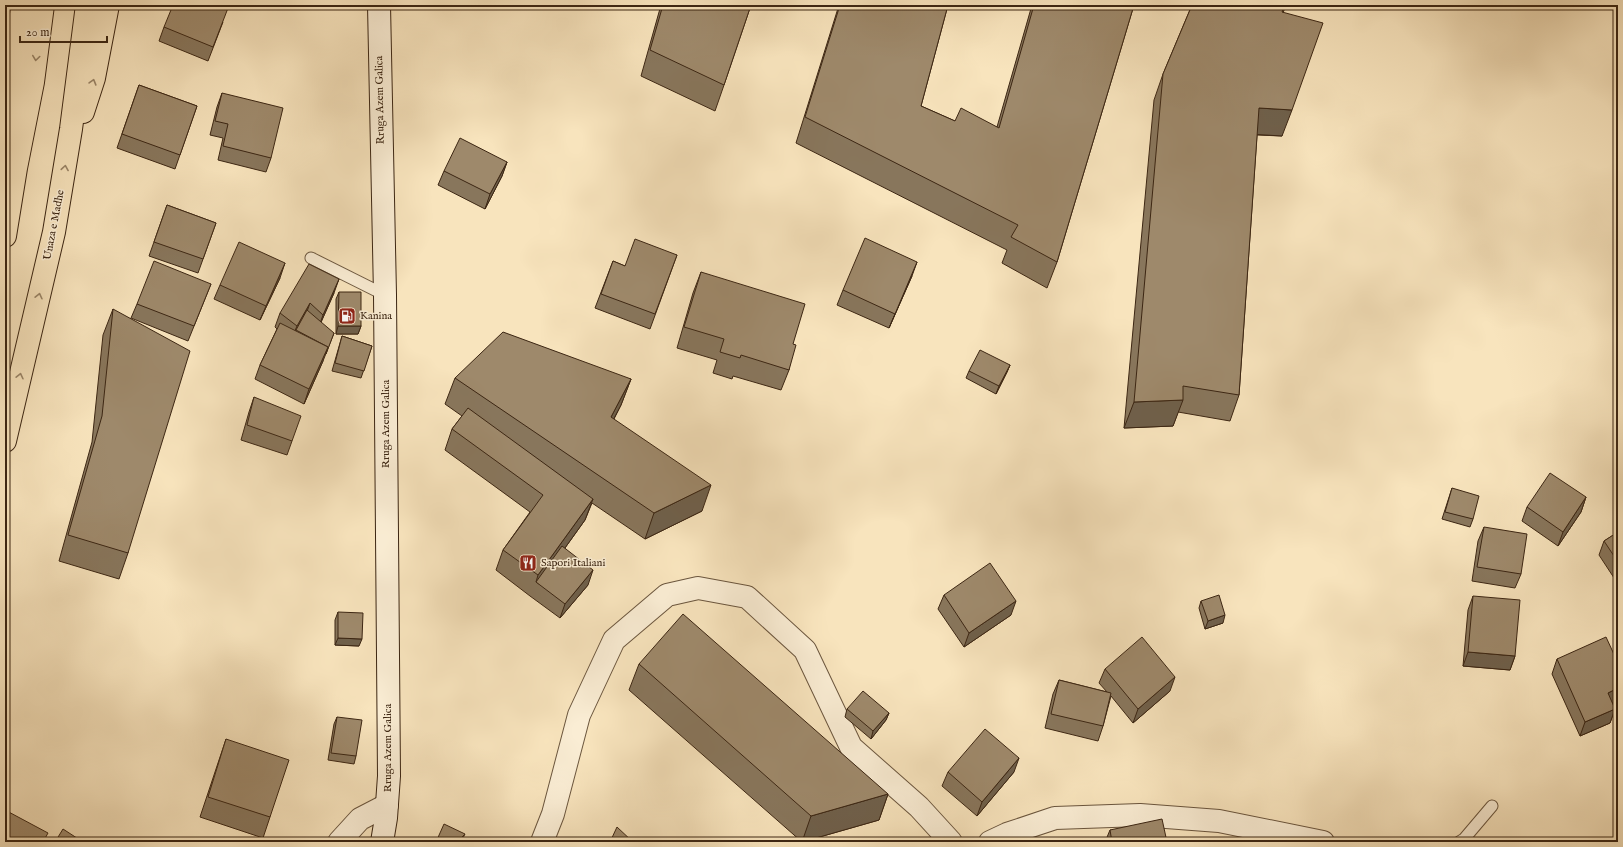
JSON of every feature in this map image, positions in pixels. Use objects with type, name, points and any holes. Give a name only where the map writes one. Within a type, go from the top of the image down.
[{"type":"highway","points":[[16,168],[13,148],[13,98],[22,5]]},
{"type":"highway","points":[[5,236],[16,168],[33,82],[43,5]]},
{"type":"highway","name":"Unaza e Madhe","points":[[5,441],[54,232],[71,129],[87,5]]},
{"type":"highway","points":[[71,129],[82,114],[94,78],[108,5]]},
{"type":"street","name":"Rruga Azem Galica","points":[[379,5],[385,295],[389,776],[386,818],[382,842]]},
{"type":"street","points":[[542,842],[553,814],[579,715],[614,640],[666,595],[698,588],[747,597],[805,650],[850,747],[918,807],[951,842]]},
{"type":"street","points":[[339,842],[360,819],[387,805]]},
{"type":"street","points":[[990,842],[1006,834],[1055,818],[1140,815],[1219,821],[1323,842]]},
{"type":"lane","points":[[311,258],[385,295]]},
{"type":"lane","points":[[1459,842],[1464,839],[1492,806]]},
{"type":"building","points":[[173,5],[222,5],[228,8],[213,47],[164,27]]},
{"type":"building","points":[[663,5],[751,5],[724,85],[650,50]]},
{"type":"building","points":[[840,5],[948,5],[921,106],[955,121],[961,108],[999,128],[1034,5],[1134,5],[1057,262],[1011,237],[1018,225],[805,117]]},
{"type":"building","points":[[1192,5],[1285,5],[1282,12],[1323,23],[1292,110],[1259,108],[1239,395],[1183,386],[1183,400],[1134,402],[1163,74]]},
{"type":"building","points":[[139,85],[197,106],[180,155],[122,134]]},
{"type":"building","points":[[222,93],[283,108],[271,158],[223,146],[228,124],[215,121]]},
{"type":"building","points":[[460,138],[507,162],[490,194],[444,171]]},
{"type":"building","points":[[167,205],[216,223],[203,259],[154,242]]},
{"type":"building","points":[[865,238],[917,262],[895,314],[843,290]]},
{"type":"building","points":[[635,239],[677,255],[655,314],[601,294],[613,261],[625,266]]},
{"type":"building","points":[[239,242],[285,263],[266,306],[220,285]]},
{"type":"building","points":[[154,261],[211,284],[194,326],[137,304]]},
{"type":"building","points":[[309,264],[339,279],[323,315],[310,303],[297,326],[280,313]]},
{"type":"building","points":[[701,272],[805,304],[793,344],[796,345],[789,370],[741,355],[740,358],[720,352],[724,339],[684,327]]},
{"type":"building","name":"Kanina","points":[[339,292],[361,292],[361,326],[338,326]]},
{"type":"building","points":[[113,309],[190,351],[128,553],[68,535],[102,416]]},
{"type":"building","points":[[307,310],[334,333],[326,354],[328,347],[296,330]]},
{"type":"building","points":[[280,323],[328,347],[309,389],[260,365]]},
{"type":"building","points":[[503,332],[631,379],[611,417],[711,485],[654,513],[455,378]]},
{"type":"building","points":[[342,336],[372,346],[364,371],[335,363]]},
{"type":"building","points":[[980,350],[1010,365],[999,386],[969,371]]},
{"type":"building","points":[[254,397],[301,416],[292,441],[247,425]]},
{"type":"building","points":[[468,408],[593,499],[538,575],[503,550],[543,495],[452,429]]},
{"type":"building","points":[[1550,473],[1586,497],[1563,532],[1527,507]]},
{"type":"building","points":[[1452,488],[1479,496],[1473,519],[1445,512]]},
{"type":"building","points":[[1484,527],[1527,534],[1521,574],[1477,567]]},
{"type":"building","points":[[1618,532],[1618,562],[1604,541]]},
{"type":"building","points":[[562,546],[593,570],[565,604],[536,582]]},
{"type":"building","points":[[990,563],[1016,601],[969,633],[944,595]]},
{"type":"building","points":[[1219,595],[1225,615],[1208,621],[1201,601]]},
{"type":"building","points":[[1473,596],[1520,600],[1515,656],[1468,652]]},
{"type":"building","points":[[338,612],[363,613],[362,639],[338,638]]},
{"type":"building","points":[[683,614],[888,794],[811,816],[639,664]]},
{"type":"building","points":[[1142,637],[1175,677],[1138,709],[1105,669]]},
{"type":"building","points":[[1606,637],[1618,663],[1618,688],[1608,693],[1615,709],[1585,722],[1557,659]]},
{"type":"building","points":[[1059,680],[1111,693],[1103,726],[1051,714]]},
{"type":"building","points":[[863,691],[889,713],[873,731],[847,709]]},
{"type":"building","points":[[337,717],[362,720],[356,756],[331,753]]},
{"type":"building","points":[[985,729],[1019,758],[982,802],[948,772]]},
{"type":"building","points":[[226,739],[289,760],[270,817],[208,797]]},
{"type":"building","points":[[5,810],[48,833],[43,842],[5,842]]},
{"type":"building","points":[[1162,819],[1167,842],[1112,842],[1110,830]]},
{"type":"building","points":[[444,824],[465,834],[457,842],[436,842]]},
{"type":"building","points":[[617,827],[633,842],[610,842]]},
{"type":"building","points":[[63,829],[83,842],[55,842]]},
{"type":"place","name":"Kanina","points":[[347,316]]},
{"type":"place","name":"Sapori Italiani","points":[[528,563]]}]
